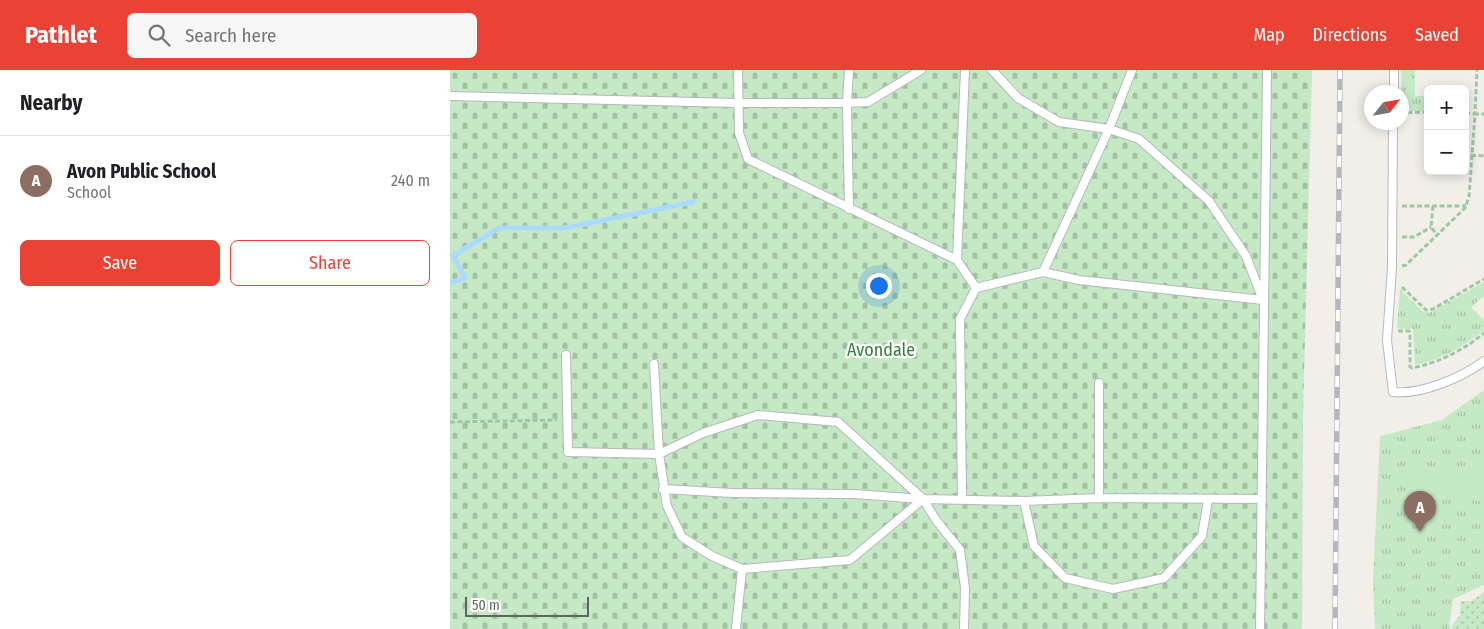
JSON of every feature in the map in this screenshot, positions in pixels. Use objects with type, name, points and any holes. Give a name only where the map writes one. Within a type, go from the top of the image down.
[{"type":"lane","points":[[738,70],[737,103],[739,133],[748,159],[958,260],[976,288]]},
{"type":"lane","points":[[849,70],[847,103],[849,209]]},
{"type":"lane","points":[[450,96],[737,103],[868,102],[921,70]]},
{"type":"lane","points":[[958,260],[965,70]]},
{"type":"lane","points":[[992,70],[1018,98],[1059,122],[1109,129],[1139,139],[1209,201],[1246,256],[1263,300]]},
{"type":"lane","points":[[1043,272],[1109,129],[1132,70]]},
{"type":"lane","points":[[1260,629],[1267,70]]},
{"type":"lane","points":[[1394,70],[1394,85]]},
{"type":"lane","points":[[1393,130],[1392,268],[1386,340],[1393,392],[1408,393],[1442,384],[1484,361]]},
{"type":"lane","points":[[962,499],[960,319],[976,288],[1043,272],[1080,280],[1263,300]]},
{"type":"lane","points":[[566,355],[568,452],[659,454],[703,433],[758,415],[838,422],[923,499],[936,520],[960,550],[965,588],[964,629]]},
{"type":"lane","points":[[654,364],[659,454],[666,506],[682,537],[712,556],[742,569],[850,560],[923,499]]},
{"type":"lane","points":[[1099,383],[1099,498]]},
{"type":"lane","points":[[663,488],[732,493],[854,494],[923,499],[1024,501],[1099,498],[1262,499]]},
{"type":"lane","points":[[1024,501],[1034,546],[1065,578],[1113,589],[1164,578],[1202,536],[1208,500]]},
{"type":"lane","points":[[736,629],[742,569]]},
{"type":"path","points":[[1400,275],[1401,266],[1406,265],[1466,206],[1469,197],[1477,70]]},
{"type":"path","points":[[1469,113],[1484,114]]},
{"type":"path","points":[[1471,155],[1484,156]]},
{"type":"path","points":[[1402,206],[1466,206]]},
{"type":"path","points":[[1433,206],[1431,227],[1437,236]]},
{"type":"path","points":[[1401,238],[1414,237],[1431,227]]},
{"type":"path","points":[[1398,293],[1399,284],[1426,310],[1433,309],[1484,279]]},
{"type":"path","points":[[1394,331],[1409,331],[1410,367],[1412,368],[1429,365],[1447,357],[1484,333]]},
{"type":"path","points":[[450,422],[568,420]]},
{"type":"green space","name":"Avondale","points":[[450,70],[1312,70],[1303,414],[1302,629],[450,629]]},
{"type":"green space","points":[[1401,70],[1415,70],[1415,96],[1424,96],[1424,111],[1409,111],[1409,85],[1401,85]]},
{"type":"green space","points":[[1484,282],[1484,296],[1471,307],[1484,321],[1484,330],[1452,352],[1434,360],[1415,365],[1413,329],[1400,329],[1397,327],[1400,289],[1422,311],[1429,313]]},
{"type":"green space","points":[[1484,390],[1484,585],[1453,599],[1449,629],[1375,629],[1373,582],[1380,436],[1442,420]]},
{"type":"green space","points":[[1407,469],[1484,472],[1484,501],[1406,498]]},
{"type":"green space","points":[[1484,592],[1484,629],[1453,629],[1451,627],[1460,615],[1461,601],[1472,601]]},
{"type":"waterway","points":[[450,283],[465,278],[453,256],[499,228],[565,228],[693,202]]},
{"type":"railway","points":[[1335,629],[1340,70]]},
{"type":"place","name":"Avon Public School","points":[[1420,532]]}]
